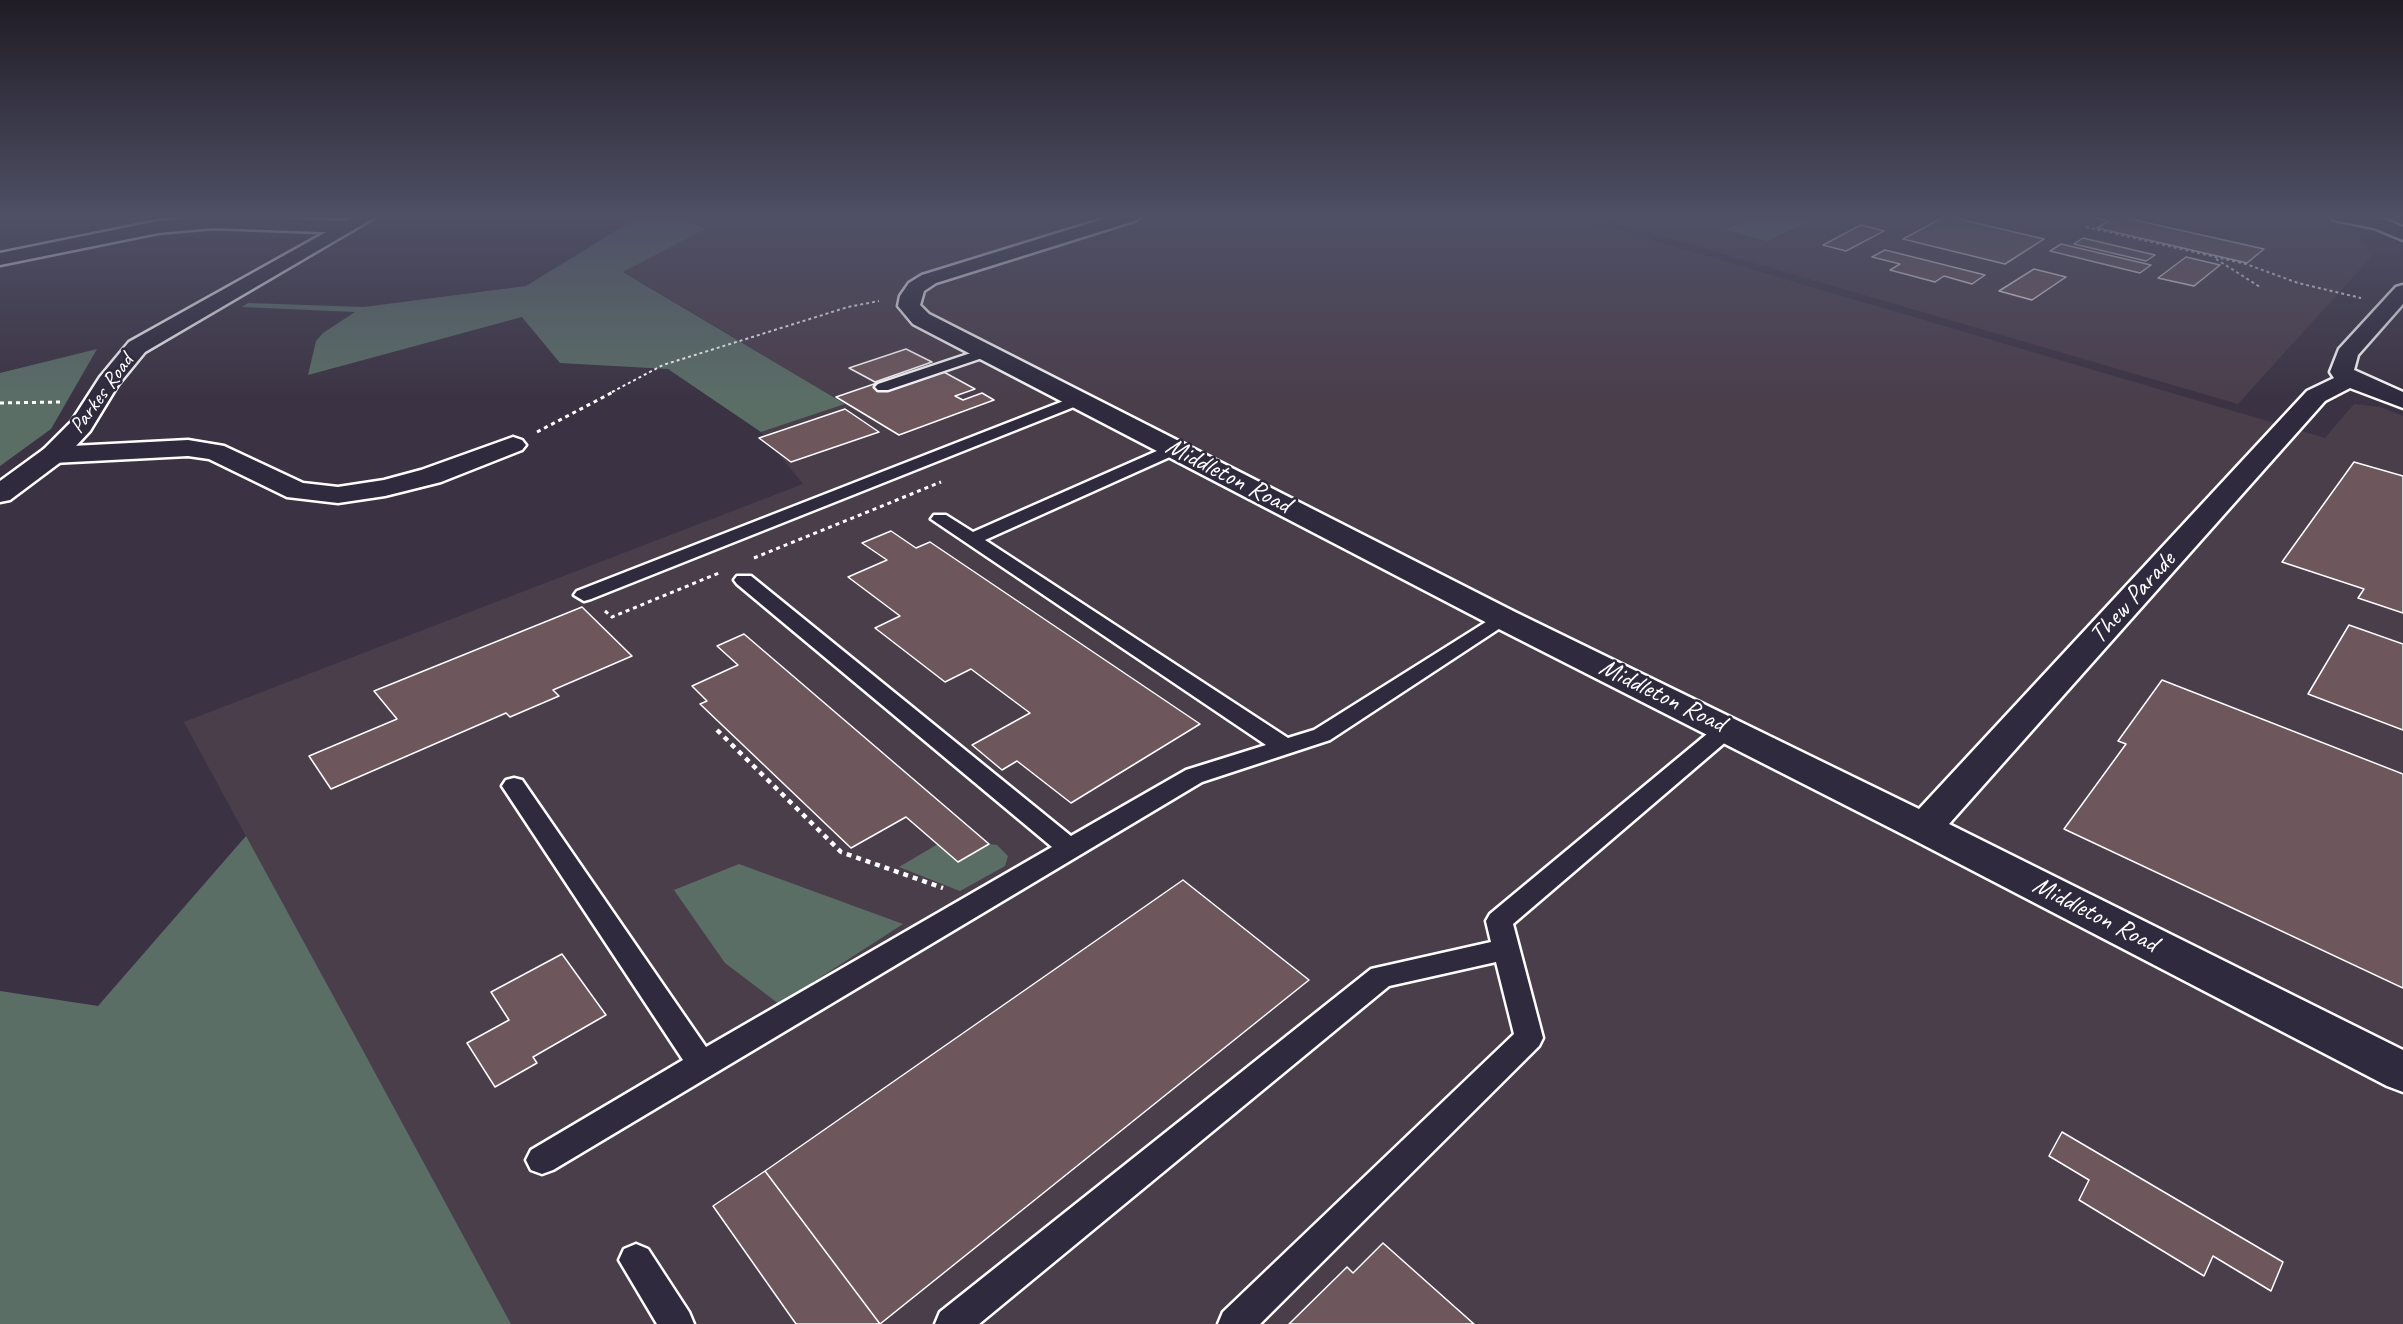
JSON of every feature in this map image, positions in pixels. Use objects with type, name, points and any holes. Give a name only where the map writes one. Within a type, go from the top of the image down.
[{"type":"street","name":"Parkes Road","points":[[0,494],[53,455],[81,426],[108,382],[136,347],[258,278]]},
{"type":"street","name":"Middleton Road","points":[[933,278],[916,287],[910,296],[909,306],[921,319],[1504,619],[1924,828],[2403,1072]]},
{"type":"street","points":[[2403,291],[2347,354],[2342,372],[2351,380],[2403,401]]},
{"type":"street","name":"Thew Parade","points":[[1924,828],[2316,396],[2351,380]]},
{"type":"street","points":[[53,455],[188,448],[215,452],[297,491],[338,495],[385,488],[431,476],[513,445]]},
{"type":"lane","points":[[883,387],[986,352]]},
{"type":"lane","points":[[584,595],[1079,400]]},
{"type":"lane","points":[[971,540],[1175,448]]},
{"type":"lane","points":[[940,519],[1285,747]]},
{"type":"lane","points":[[744,580],[1070,848]]},
{"type":"lane","points":[[542,1160],[1194,776],[1322,735],[1504,619]]},
{"type":"lane","points":[[1236,1324],[1528,1038],[1499,921],[1727,729]]},
{"type":"lane","points":[[514,786],[702,1064]]},
{"type":"lane","points":[[952,1324],[1381,977],[1506,949]]},
{"type":"lane","points":[[636,1260],[677,1324]]},
{"type":"path","points":[[2246,278],[2260,287]]},
{"type":"path","points":[[2286,278],[2298,283],[2366,299]]},
{"type":"path","points":[[513,445],[663,365],[848,307],[879,301]]},
{"type":"path","points":[[0,403],[65,402]]},
{"type":"path","points":[[717,730],[841,852],[952,892]]},
{"type":"shaded area","points":[[634,278],[1780,278],[2325,438],[2354,404],[2380,407],[2403,416],[2403,1324],[511,1324],[184,722],[803,484],[761,432],[845,404]]},
{"type":"shaded area","points":[[1805,278],[2352,278],[2238,404]]},
{"type":"green space","points":[[539,278],[633,278],[845,404],[761,432],[668,369],[560,363],[522,317],[308,375],[316,341],[323,333],[355,312],[242,307],[248,303],[364,307],[526,286]]},
{"type":"green space","points":[[97,349],[51,429],[0,466],[0,373]]},
{"type":"green space","points":[[246,836],[511,1324],[0,1324],[0,991],[98,1006]]},
{"type":"green space","points":[[938,844],[958,862],[989,844],[997,845],[1008,856],[1005,866],[960,891],[899,867]]},
{"type":"green space","points":[[739,864],[903,924],[779,1004],[725,963],[674,890]]},
{"type":"building","points":[[1919,278],[1941,278],[1935,282]]},
{"type":"building","points":[[1950,278],[1981,278],[1972,284]]},
{"type":"building","points":[[2020,278],[2065,278],[2032,300],[1999,291]]},
{"type":"building","points":[[2158,278],[2204,278],[2194,286]]},
{"type":"building","points":[[906,349],[932,362],[875,382],[849,368]]},
{"type":"building","points":[[942,371],[975,389],[955,396],[963,400],[982,393],[994,400],[899,435],[836,397],[877,383],[889,390]]},
{"type":"building","points":[[845,409],[879,432],[791,462],[759,438]]},
{"type":"building","points":[[2354,462],[2403,476],[2403,613],[2358,598],[2364,589],[2282,562]]},
{"type":"building","points":[[891,531],[916,548],[930,542],[1200,724],[1071,803],[1017,761],[1002,770],[972,745],[1030,713],[971,669],[945,682],[875,628],[900,616],[848,577],[887,560],[862,543]]},
{"type":"building","points":[[582,607],[632,656],[553,690],[559,696],[510,717],[506,713],[331,789],[309,756],[397,719],[374,691]]},
{"type":"building","points":[[2349,625],[2403,644],[2403,730],[2308,694]]},
{"type":"building","points":[[744,634],[989,844],[958,862],[906,817],[851,848],[700,704],[707,701],[692,686],[738,665],[717,646]]},
{"type":"building","points":[[2162,680],[2403,774],[2403,988],[2064,829],[2126,744],[2118,741]]},
{"type":"building","points":[[1183,880],[1309,980],[880,1324],[765,1171]]},
{"type":"building","points":[[562,954],[606,1015],[533,1057],[537,1063],[495,1087],[467,1043],[509,1020],[491,992]]},
{"type":"building","points":[[2062,1132],[2283,1262],[2271,1291],[2213,1256],[2204,1276],[2079,1200],[2089,1180],[2049,1156]]},
{"type":"building","points":[[765,1171],[880,1324],[796,1324],[713,1206]]},
{"type":"building","points":[[1383,1243],[1474,1324],[1289,1324],[1347,1267],[1353,1273]]}]
